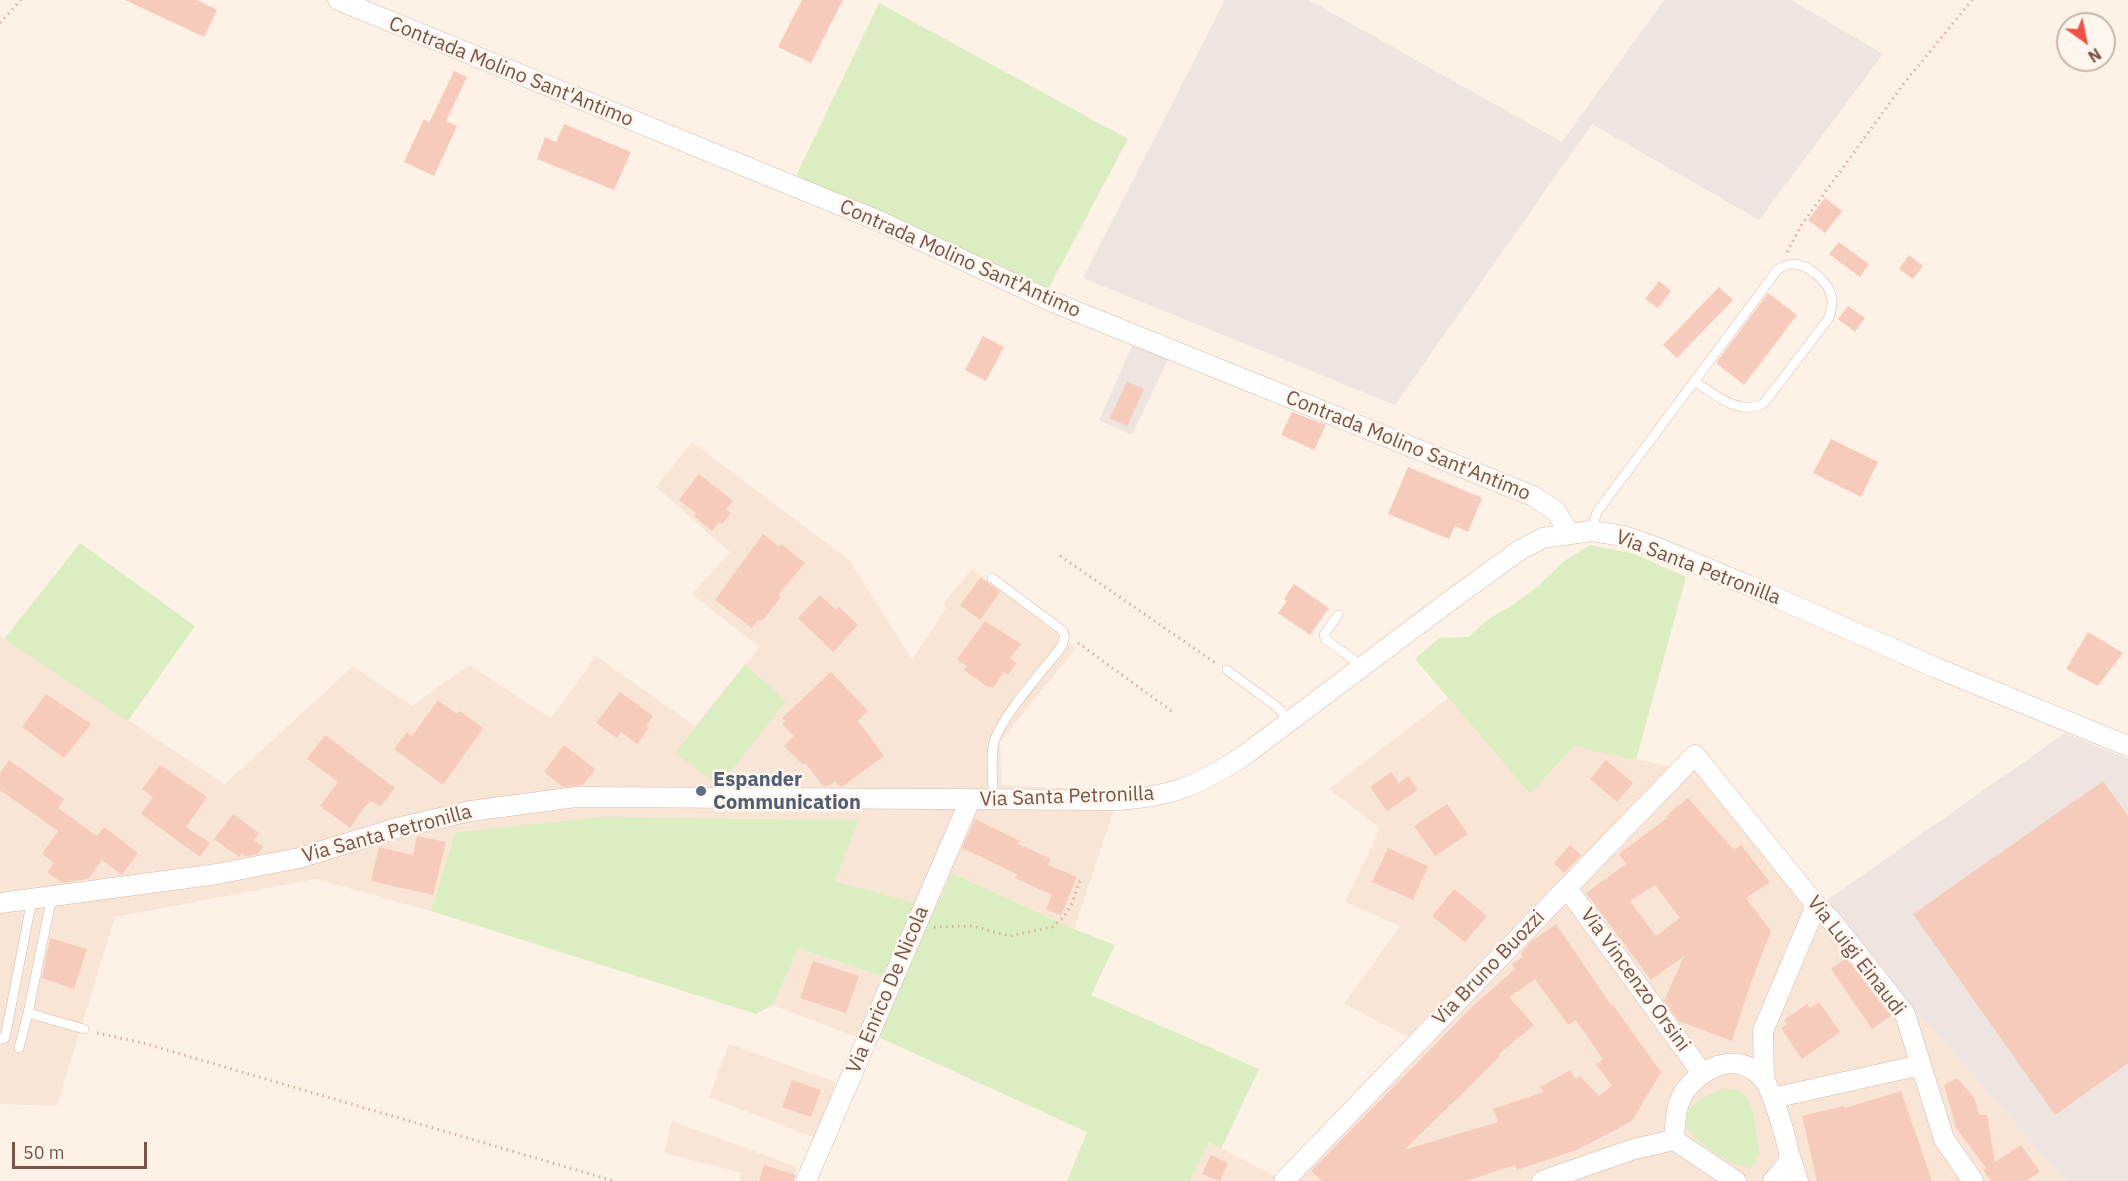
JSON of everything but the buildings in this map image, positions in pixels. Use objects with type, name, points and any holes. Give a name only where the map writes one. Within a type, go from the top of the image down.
[{"type":"street","name":"Contrada Molino Sant'Antimo","points":[[338,0],[879,221],[1053,302],[1533,496],[1556,511],[1569,533]]},
{"type":"street","name":"Via Santa Petronilla","points":[[0,903],[217,874],[299,858],[397,828],[471,811],[544,800],[588,797],[1119,800],[1150,798],[1177,792],[1210,778],[1242,758],[1520,550],[1543,538],[1591,531],[1624,536],[1658,548],[1934,667],[2128,746]]},
{"type":"street","name":"Via Bruno Buozzi","points":[[1284,1181],[1695,755]]},
{"type":"street","name":"Via Luigi Einaudi","points":[[1695,755],[1832,921],[1905,1014],[1944,1139],[1973,1181]]},
{"type":"street","name":"Via Enrico De Nicola","points":[[806,1181],[970,800]]},
{"type":"street","name":"Via Vincenzo Orsini","points":[[1567,888],[1702,1073]]},
{"type":"street","points":[[1764,1080],[1763,1031],[1816,904]]},
{"type":"street","points":[[1674,1140],[1679,1103],[1688,1088],[1702,1073],[1718,1066],[1735,1064],[1749,1067],[1764,1080],[1773,1098],[1798,1181]]},
{"type":"street","points":[[1773,1098],[1921,1065]]},
{"type":"street","points":[[1542,1181],[1634,1149],[1674,1140],[1736,1181]]},
{"type":"street","points":[[1773,1181],[1783,1172],[1790,1156]]},
{"type":"lane","points":[[1591,531],[1597,512],[1694,381],[1778,269],[1789,264],[1799,265],[1813,272],[1826,286],[1832,297],[1829,318],[1764,403],[1758,407],[1743,408],[1727,402],[1694,381]]},
{"type":"lane","points":[[992,578],[1062,630],[1065,638],[1061,647],[1006,719],[995,740],[993,800]]},
{"type":"lane","points":[[1338,615],[1324,635],[1326,640],[1353,659],[1361,669]]},
{"type":"lane","points":[[1227,670],[1277,707],[1290,722]]},
{"type":"lane","points":[[19,1048],[52,896]]},
{"type":"lane","points":[[0,1039],[5,1038],[32,898]]},
{"type":"lane","points":[[28,1013],[84,1029]]},
{"type":"path","points":[[0,23],[21,0]]},
{"type":"path","points":[[1778,269],[1802,224],[1905,82],[1972,0]]},
{"type":"path","points":[[1060,556],[1227,670]]},
{"type":"path","points":[[1065,638],[1074,640],[1173,712]]},
{"type":"path","points":[[912,934],[932,927],[972,926],[1010,936],[1052,927],[1063,918],[1072,903],[1080,880]]},
{"type":"path","points":[[84,1029],[143,1043],[614,1181]]},
{"type":"shaded area","points":[[1225,0],[1309,0],[1562,142],[1664,0],[1791,0],[1883,54],[1759,220],[1592,124],[1395,405],[1083,278]]},
{"type":"shaded area","points":[[1134,341],[1170,356],[1132,435],[1099,420]]},
{"type":"shaded area","points":[[692,442],[849,560],[912,659],[947,608],[943,604],[972,569],[1076,648],[1000,742],[1002,785],[1120,791],[1074,929],[952,873],[934,909],[834,881],[857,820],[602,817],[455,832],[431,911],[316,879],[115,917],[57,1106],[0,1104],[0,636],[225,784],[353,666],[412,706],[469,665],[551,718],[596,656],[695,726],[759,647],[692,594],[730,552],[656,487]]},
{"type":"shaded area","points":[[1448,698],[1530,794],[1574,746],[1697,772],[1943,1041],[2065,1181],[1190,1181],[1209,1142],[1274,1176],[1408,1037],[1344,1004],[1400,926],[1345,902],[1380,828],[1329,789]]},
{"type":"shaded area","points":[[2065,733],[2128,759],[2128,1181],[2065,1181],[1943,1041],[1819,906]]},
{"type":"shaded area","points":[[798,948],[882,976],[859,1038],[773,1005]]},
{"type":"shaded area","points":[[729,1044],[836,1082],[815,1138],[709,1097]]},
{"type":"shaded area","points":[[672,1121],[797,1167],[792,1181],[740,1181],[741,1173],[664,1153]]},
{"type":"green space","points":[[879,3],[1128,139],[1046,293],[794,180]]},
{"type":"green space","points":[[80,543],[195,626],[128,721],[4,639]]},
{"type":"green space","points":[[1590,545],[1635,554],[1686,577],[1636,760],[1574,746],[1530,794],[1415,659],[1439,638],[1468,637],[1490,618],[1537,587],[1564,561]]},
{"type":"green space","points":[[745,665],[786,701],[726,777],[710,779],[675,753]]},
{"type":"green space","points":[[602,817],[858,820],[835,881],[918,904],[882,976],[798,948],[773,1005],[756,1014],[431,911],[455,832]]},
{"type":"green space","points":[[952,873],[1074,929],[1115,945],[1091,995],[1259,1069],[1221,1149],[1209,1142],[1190,1181],[1067,1181],[1087,1132],[874,1035]]},
{"type":"green space","points":[[1724,1089],[1738,1090],[1746,1097],[1753,1110],[1759,1154],[1753,1167],[1721,1157],[1690,1131],[1687,1114],[1691,1107],[1710,1094]]},
{"type":"place","name":"Espander Communication","points":[[701,791]]}]
